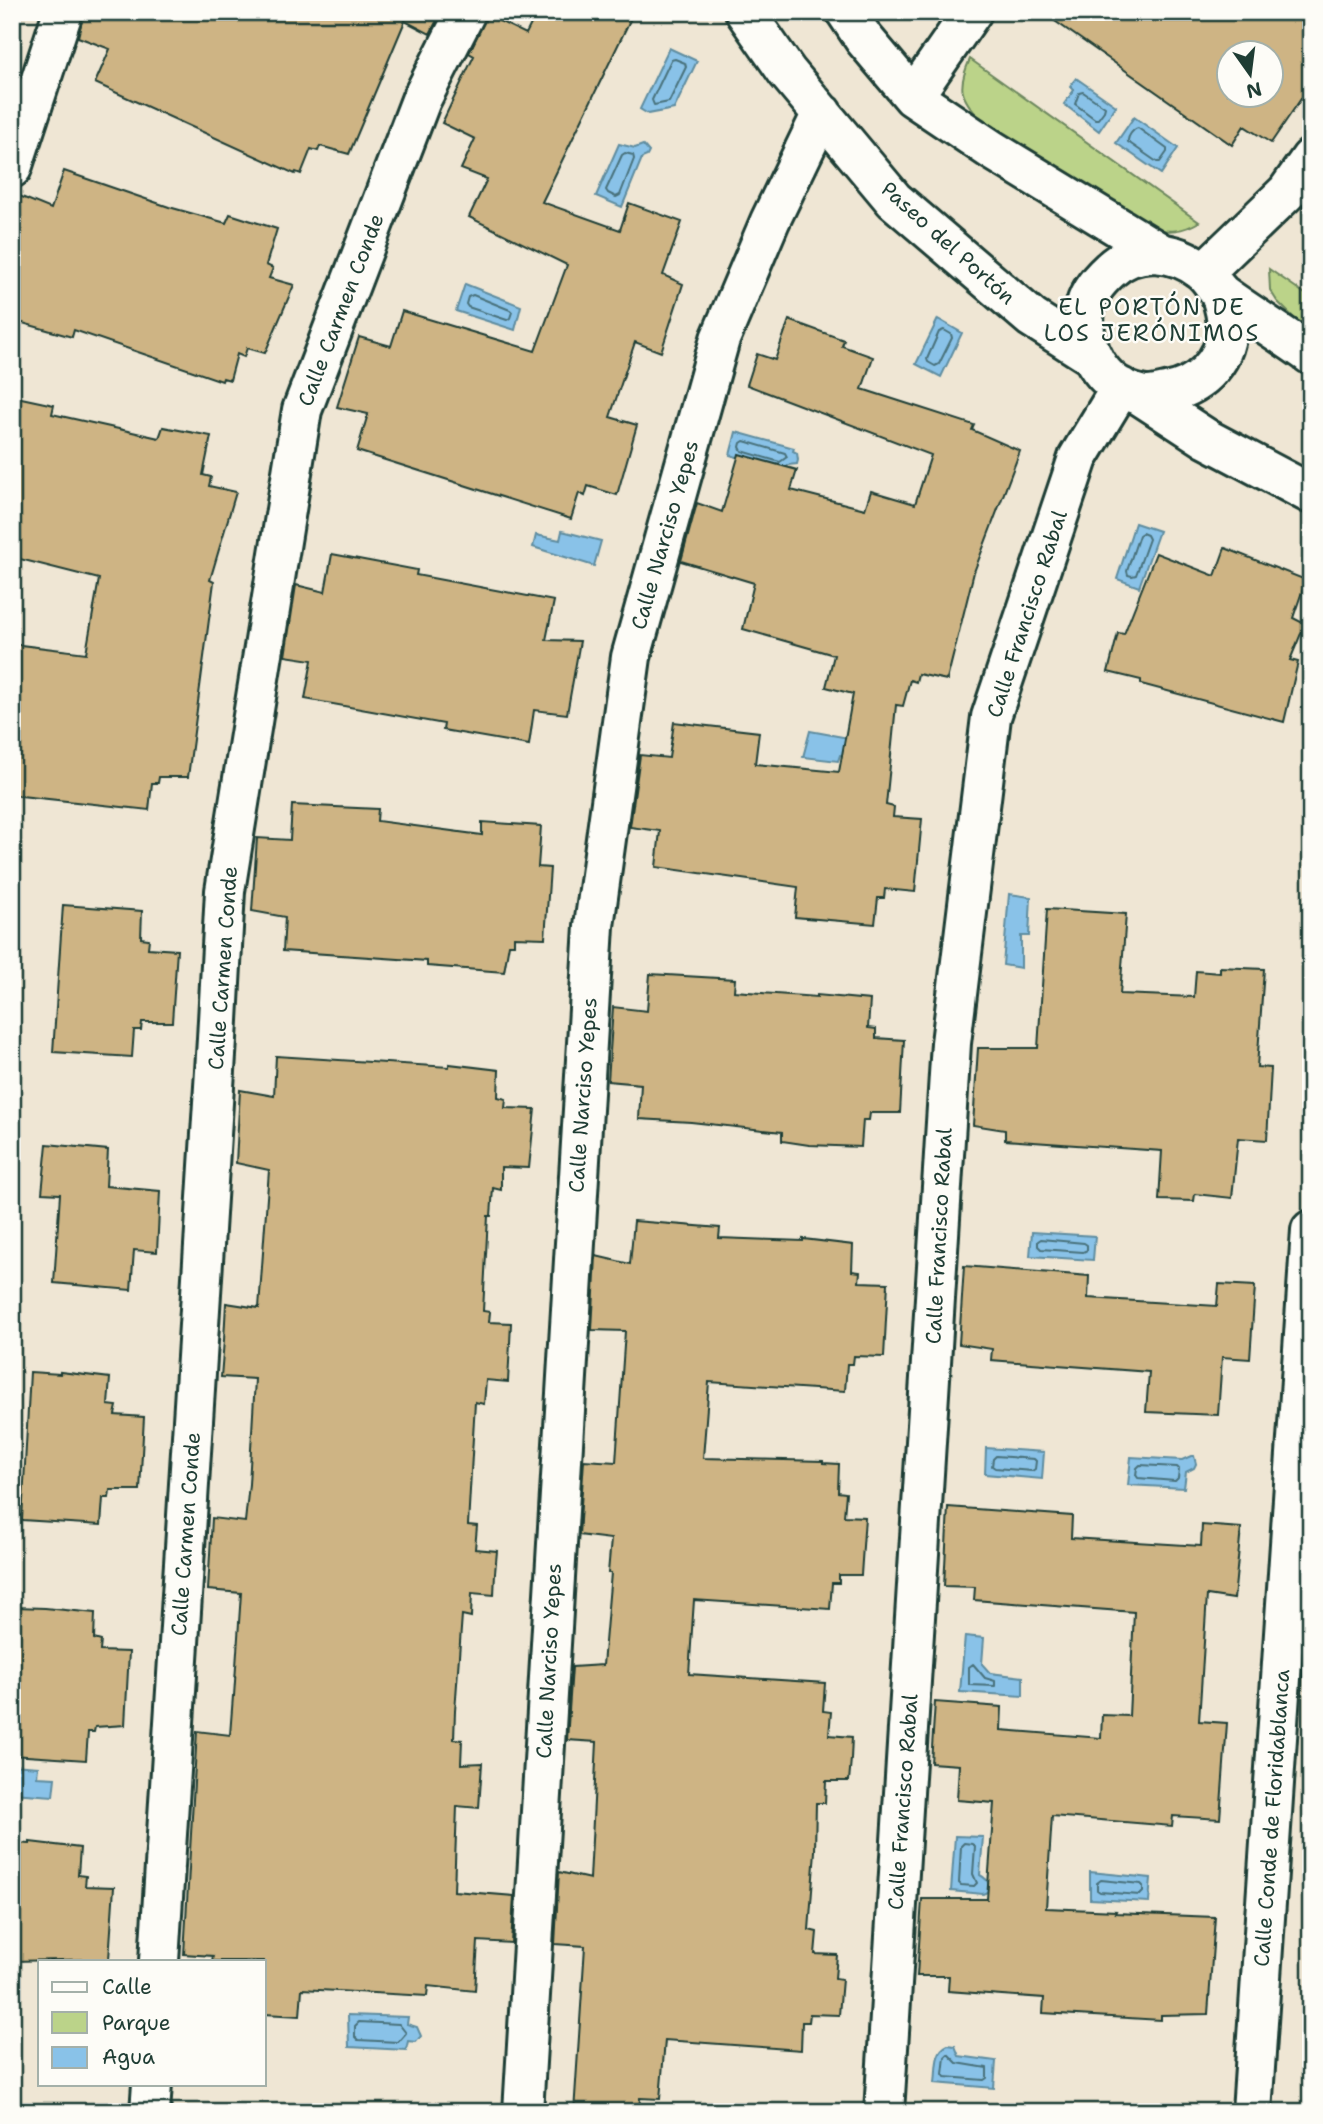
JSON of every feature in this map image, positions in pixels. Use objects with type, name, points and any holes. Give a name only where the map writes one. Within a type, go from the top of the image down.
[{"type":"street","points":[[12,168],[63,12]]},
{"type":"street","name":"Calle Carmen Conde","points":[[159,1960],[218,1039],[225,891],[302,410],[421,100],[466,12]]},
{"type":"street","name":"Paseo del Portón","points":[[745,12],[787,72],[894,200],[1032,318],[1090,355]]},
{"type":"street","points":[[846,12],[864,39],[913,97],[992,150],[1159,252],[1184,259],[1212,283],[1311,355]]},
{"type":"street","points":[[913,97],[972,12]]},
{"type":"street","name":"Calle Narciso Yepes","points":[[523,2112],[594,926],[631,657],[720,339],[770,221],[822,113]]},
{"type":"street","points":[[1212,283],[1287,192],[1311,158]]},
{"type":"street","points":[[1159,252],[1135,255],[1113,267],[1096,284],[1085,306],[1084,331],[1090,355],[1105,375],[1207,439],[1311,494]]},
{"type":"street","points":[[1131,391],[1181,391],[1199,380],[1213,366],[1222,349],[1227,330],[1225,311],[1212,283]]},
{"type":"street","name":"Calle Francisco Rabal","points":[[884,2112],[951,1043],[991,717],[1077,458],[1131,391]]},
{"type":"street","name":"Calle Conde de Floridablanca","points":[[1252,2112],[1311,1230]]},
{"type":"street","points":[[150,2112],[152,2086]]},
{"type":"green space","points":[[970,59],[1199,222],[1176,230],[1150,229],[981,120],[963,92],[963,78]]},
{"type":"green space","points":[[1269,269],[1311,298],[1311,335],[1277,301],[1270,290]]},
{"type":"water","points":[[669,48],[697,61],[674,109],[648,114],[640,109]]},
{"type":"water","points":[[1076,78],[1116,106],[1099,131],[1064,104],[1074,90],[1070,86]]},
{"type":"water","points":[[1134,117],[1178,148],[1161,174],[1116,143]]},
{"type":"water","points":[[619,144],[635,148],[643,145],[649,152],[642,158],[622,207],[596,196]]},
{"type":"water","points":[[465,284],[521,306],[515,330],[456,311]]},
{"type":"water","points":[[938,319],[962,333],[941,377],[916,364]]},
{"type":"water","points":[[736,432],[794,448],[797,464],[788,465],[786,471],[730,455]]},
{"type":"water","points":[[1135,523],[1159,531],[1139,587],[1117,579]]},
{"type":"water","points":[[562,531],[601,541],[594,566],[533,547],[536,535],[560,540]]},
{"type":"water","points":[[810,731],[876,743],[874,758],[840,755],[838,761],[803,757]]},
{"type":"water","points":[[1009,894],[1031,897],[1029,936],[1021,936],[1021,968],[1003,965]]},
{"type":"water","points":[[1032,1232],[1095,1236],[1093,1260],[1030,1256]]},
{"type":"water","points":[[986,1448],[1044,1452],[1042,1479],[985,1474]]},
{"type":"water","points":[[1194,1456],[1196,1464],[1186,1472],[1184,1488],[1128,1485],[1131,1457],[1182,1460]]},
{"type":"water","points":[[965,1636],[984,1638],[982,1664],[990,1673],[1023,1677],[1023,1696],[960,1692]]},
{"type":"water","points":[[12,1765],[38,1767],[37,1777],[55,1778],[53,1796],[12,1793]]},
{"type":"water","points":[[955,1836],[983,1837],[980,1875],[988,1882],[987,1892],[983,1894],[951,1891]]},
{"type":"water","points":[[1090,1872],[1151,1878],[1149,1902],[1090,1899]]},
{"type":"water","points":[[348,2015],[408,2017],[407,2024],[417,2027],[421,2036],[416,2042],[408,2041],[406,2050],[349,2047]]},
{"type":"water","points":[[948,2045],[955,2046],[959,2056],[996,2061],[994,2088],[935,2083],[938,2056]]},
{"type":"building","points":[[84,12],[441,12],[430,34],[405,21],[349,154],[320,146],[318,151],[311,149],[301,174],[295,174],[95,83],[110,49],[78,37]]},
{"type":"building","points":[[537,12],[634,12],[542,202],[620,230],[629,203],[682,222],[663,275],[683,284],[661,352],[635,342],[610,417],[637,425],[617,495],[588,486],[585,496],[579,493],[571,519],[357,451],[368,414],[337,407],[359,337],[391,346],[402,311],[535,351],[567,265],[469,217],[487,179],[461,169],[475,139],[442,123],[474,56],[469,53],[487,15],[526,34]]},
{"type":"building","points":[[1042,12],[1311,12],[1311,84],[1271,143],[1244,126],[1232,145]]},
{"type":"building","points":[[64,171],[169,207],[226,223],[230,214],[277,229],[266,265],[273,268],[269,278],[294,285],[265,353],[247,348],[244,357],[237,354],[230,380],[223,378],[222,381],[74,330],[72,337],[12,320],[12,193],[51,209]]},
{"type":"building","points":[[789,320],[844,340],[842,346],[873,357],[862,389],[974,425],[972,430],[1020,451],[974,572],[947,680],[918,674],[916,682],[910,680],[903,706],[896,705],[886,805],[894,807],[893,817],[922,819],[915,892],[885,889],[884,898],[878,898],[875,924],[795,917],[798,887],[656,867],[660,831],[630,827],[640,755],[669,758],[674,722],[759,732],[755,764],[839,772],[853,694],[826,687],[834,655],[743,629],[754,583],[681,561],[697,503],[722,512],[739,454],[797,470],[791,490],[865,509],[871,491],[915,504],[931,455],[747,385],[757,354],[775,360]]},
{"type":"building","points":[[12,396],[54,405],[52,414],[159,438],[163,427],[211,436],[203,475],[211,477],[209,486],[236,492],[210,580],[214,582],[188,777],[159,777],[158,783],[152,783],[149,810],[12,795],[12,644],[86,653],[99,579],[12,557]]},
{"type":"building","points":[[1225,548],[1306,580],[1293,618],[1305,624],[1290,660],[1298,662],[1284,722],[1141,684],[1141,680],[1108,672],[1118,633],[1124,634],[1156,553],[1215,576]]},
{"type":"building","points":[[332,554],[417,570],[416,575],[554,601],[546,640],[580,641],[567,714],[534,710],[529,745],[443,730],[444,724],[305,699],[312,660],[285,656],[296,585],[325,592]]},
{"type":"building","points":[[292,805],[378,809],[377,821],[482,835],[482,822],[541,826],[538,867],[550,868],[545,938],[514,937],[514,944],[509,944],[504,972],[427,966],[427,961],[283,951],[285,917],[252,911],[257,838],[290,840]]},
{"type":"building","points":[[63,905],[142,911],[141,938],[149,939],[148,948],[177,950],[172,1022],[142,1022],[141,1030],[134,1030],[132,1057],[53,1052]]},
{"type":"building","points":[[1047,909],[1126,914],[1120,994],[1194,997],[1196,971],[1220,973],[1220,967],[1264,969],[1257,1067],[1271,1068],[1267,1140],[1238,1138],[1232,1198],[1195,1194],[1194,1201],[1159,1200],[1162,1151],[1005,1140],[1005,1130],[973,1125],[978,1048],[1038,1048]]},
{"type":"building","points":[[650,974],[735,979],[734,991],[870,1000],[868,1028],[876,1029],[876,1038],[904,1040],[900,1113],[870,1113],[869,1120],[863,1120],[861,1147],[782,1141],[782,1132],[639,1119],[641,1084],[608,1081],[613,1007],[647,1011]]},
{"type":"building","points":[[276,1056],[449,1067],[449,1064],[499,1070],[498,1097],[506,1099],[505,1108],[535,1109],[529,1168],[501,1167],[501,1190],[493,1188],[491,1216],[488,1216],[483,1311],[490,1312],[489,1322],[511,1323],[508,1382],[486,1380],[484,1404],[475,1402],[468,1525],[477,1526],[475,1549],[497,1551],[494,1595],[472,1593],[471,1617],[462,1615],[454,1739],[462,1740],[461,1764],[482,1763],[479,1808],[457,1806],[454,1891],[514,1896],[511,1943],[478,1941],[475,1991],[428,1986],[427,1996],[302,1989],[300,2016],[266,2014],[266,1960],[212,1960],[213,1956],[184,1954],[197,1731],[230,1735],[241,1593],[208,1590],[212,1518],[245,1522],[249,1484],[255,1379],[221,1377],[226,1303],[259,1308],[269,1170],[236,1163],[240,1090],[274,1096]]},
{"type":"building","points":[[47,1144],[108,1150],[106,1186],[160,1191],[157,1252],[134,1250],[131,1290],[54,1283],[60,1194],[42,1193]]},
{"type":"building","points":[[634,1221],[720,1228],[719,1238],[803,1239],[853,1245],[852,1271],[860,1272],[859,1282],[888,1283],[884,1357],[854,1356],[853,1364],[847,1364],[845,1391],[709,1382],[703,1458],[823,1461],[839,1464],[838,1492],[846,1493],[844,1516],[865,1517],[861,1575],[839,1575],[839,1583],[832,1583],[830,1609],[694,1600],[689,1674],[825,1683],[823,1711],[831,1712],[829,1735],[852,1737],[849,1781],[826,1781],[825,1803],[816,1803],[809,1930],[817,1932],[815,1954],[837,1955],[835,1978],[842,1979],[839,2015],[810,2014],[809,2022],[802,2022],[801,2050],[665,2040],[660,2099],[640,2098],[639,2112],[574,2112],[585,1946],[555,1944],[559,1872],[590,1879],[597,1742],[567,1740],[572,1667],[603,1665],[611,1573],[608,1573],[611,1539],[579,1535],[584,1460],[616,1462],[625,1331],[592,1330],[596,1256],[630,1264]]},
{"type":"building","points":[[964,1266],[1089,1276],[1088,1298],[1217,1306],[1219,1284],[1255,1286],[1250,1359],[1222,1357],[1218,1415],[1146,1412],[1149,1372],[991,1360],[992,1349],[959,1344]]},
{"type":"building","points":[[30,1372],[60,1372],[110,1378],[108,1405],[117,1406],[115,1415],[144,1417],[140,1490],[110,1490],[109,1498],[103,1498],[101,1525],[22,1520]]},
{"type":"building","points":[[948,1507],[1072,1516],[1071,1538],[1201,1546],[1202,1525],[1241,1528],[1234,1599],[1207,1595],[1199,1721],[1227,1723],[1220,1819],[1173,1816],[1172,1826],[1052,1816],[1046,1908],[1215,1917],[1208,2014],[1161,2015],[1161,2020],[1043,2013],[1044,1998],[948,1991],[949,1976],[917,1976],[922,1899],[987,1899],[994,1803],[957,1800],[959,1765],[931,1763],[935,1702],[1002,1707],[1001,1730],[1101,1738],[1102,1715],[1129,1716],[1134,1612],[974,1600],[975,1587],[944,1586]]},
{"type":"building","points":[[15,1607],[95,1613],[94,1639],[101,1641],[100,1651],[129,1652],[125,1725],[95,1727],[94,1732],[88,1732],[86,1760],[12,1755]]},
{"type":"building","points":[[12,1843],[80,1848],[78,1875],[86,1876],[85,1886],[114,1887],[109,1959],[12,1961]]},
{"type":"district","name":"EL PORTÓN DE LOS JERÓNIMOS","points":[[1152,320]]}]
